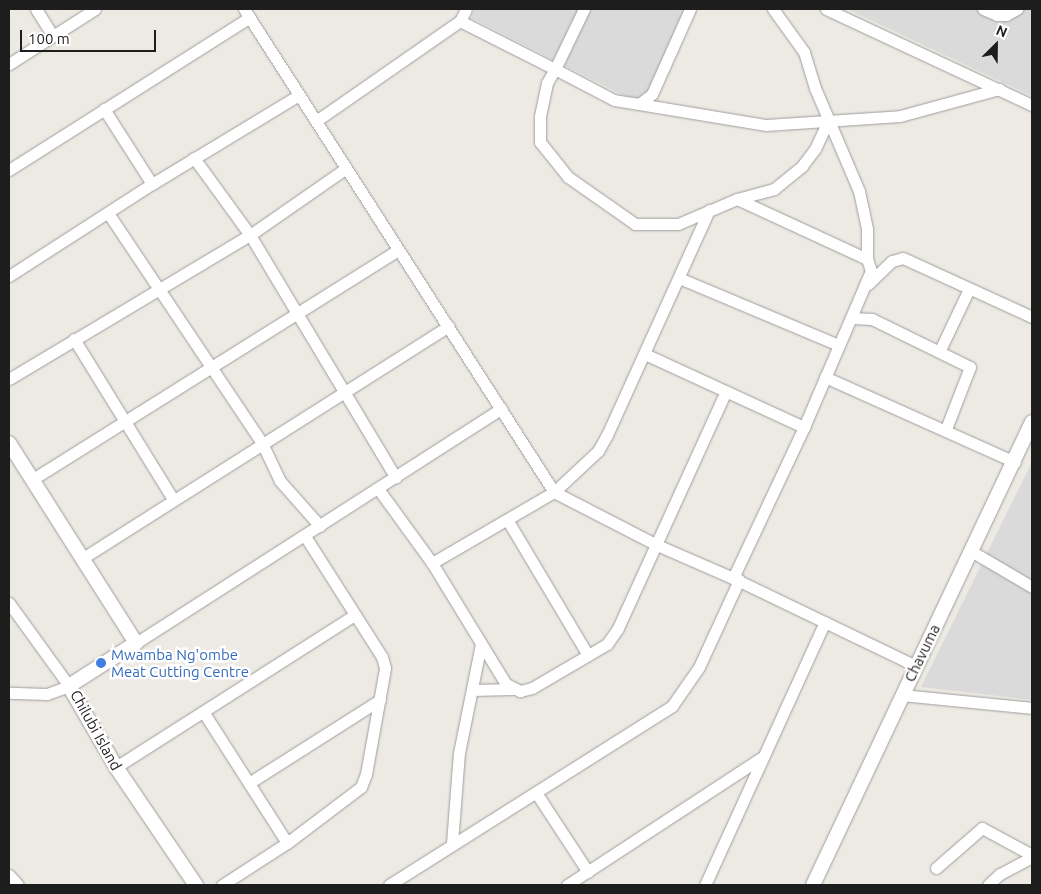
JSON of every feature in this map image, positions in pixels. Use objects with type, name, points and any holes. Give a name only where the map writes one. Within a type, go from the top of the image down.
[{"type":"street","points":[[36,9],[53,36]]},
{"type":"street","points":[[9,64],[95,9]]},
{"type":"street","points":[[316,121],[460,21],[466,9]]},
{"type":"street","points":[[584,9],[547,83],[540,116],[540,142],[568,176],[635,224],[678,224],[737,199],[774,189],[802,166],[815,149],[828,121]]},
{"type":"street","points":[[639,104],[652,94],[690,9]]},
{"type":"street","points":[[773,9],[804,52],[828,121],[859,191],[868,229],[867,259]]},
{"type":"street","points":[[826,9],[1032,105]]},
{"type":"street","points":[[982,9],[997,15],[1006,15],[1017,9]]},
{"type":"street","points":[[9,170],[247,13],[396,251],[449,326],[554,492],[657,545],[736,579],[916,666]]},
{"type":"street","points":[[460,21],[614,100],[766,125],[900,116],[999,89]]},
{"type":"street","points":[[9,276],[152,184],[299,95]]},
{"type":"street","points":[[104,109],[152,184]]},
{"type":"street","points":[[194,158],[250,235],[342,392],[396,478]]},
{"type":"street","points":[[9,379],[157,288],[250,235],[345,169]]},
{"type":"street","points":[[389,885],[452,843],[537,794],[672,706],[699,667],[838,345],[868,284],[871,264],[867,259],[737,199]]},
{"type":"street","points":[[432,564],[508,521],[554,492],[598,450],[645,354],[709,210]]},
{"type":"street","points":[[108,213],[262,443],[280,481],[320,526]]},
{"type":"street","points":[[33,480],[123,420],[396,251]]},
{"type":"street","points":[[868,284],[892,261],[903,258],[1032,318]]},
{"type":"street","points":[[679,278],[838,345]]},
{"type":"street","points":[[940,350],[969,289]]},
{"type":"street","points":[[851,318],[872,319],[940,350],[970,367],[946,429]]},
{"type":"street","points":[[83,558],[173,499],[449,326]]},
{"type":"street","points":[[74,339],[173,499]]},
{"type":"street","points":[[645,354],[804,427]]},
{"type":"street","points":[[825,377],[946,429],[1015,462]]},
{"type":"street","points":[[472,690],[532,688],[606,644],[618,628],[726,391]]},
{"type":"street","points":[[9,442],[136,642],[379,490],[501,409]]},
{"type":"street","name":"Chavuma","points":[[813,885],[902,695],[1015,462],[1032,422]]},
{"type":"street","points":[[379,490],[432,564],[481,644],[513,690]]},
{"type":"street","points":[[508,521],[588,654]]},
{"type":"street","points":[[222,885],[287,843],[361,787],[385,668],[382,658],[304,536]]},
{"type":"street","points":[[971,551],[1032,587]]},
{"type":"street","points":[[9,603],[69,686],[47,694],[9,693]]},
{"type":"street","points":[[116,767],[204,713],[355,615]]},
{"type":"street","points":[[705,885],[761,758],[825,622]]},
{"type":"street","name":"Chilubi Island","points":[[136,642],[69,686],[116,767],[196,885]]},
{"type":"street","points":[[452,843],[459,753],[481,644]]},
{"type":"street","points":[[902,695],[1032,708]]},
{"type":"street","points":[[249,783],[380,700]]},
{"type":"street","points":[[204,713],[287,843]]},
{"type":"street","points":[[567,885],[761,758]]},
{"type":"street","points":[[537,794],[588,872]]},
{"type":"street","points":[[936,868],[982,828],[1032,856]]},
{"type":"street","points":[[988,885],[1000,874],[1032,856]]},
{"type":"street","points":[[9,875],[18,885]]},
{"type":"shaded area","points":[[475,9],[687,9],[651,92],[632,100],[471,18]]},
{"type":"shaded area","points":[[847,9],[1032,9],[1032,96]]},
{"type":"shaded area","points":[[1032,462],[1032,700],[921,687]]},
{"type":"place","name":"Mwamba Ng'ombe Meat Cutting Centre","points":[[101,663]]}]
